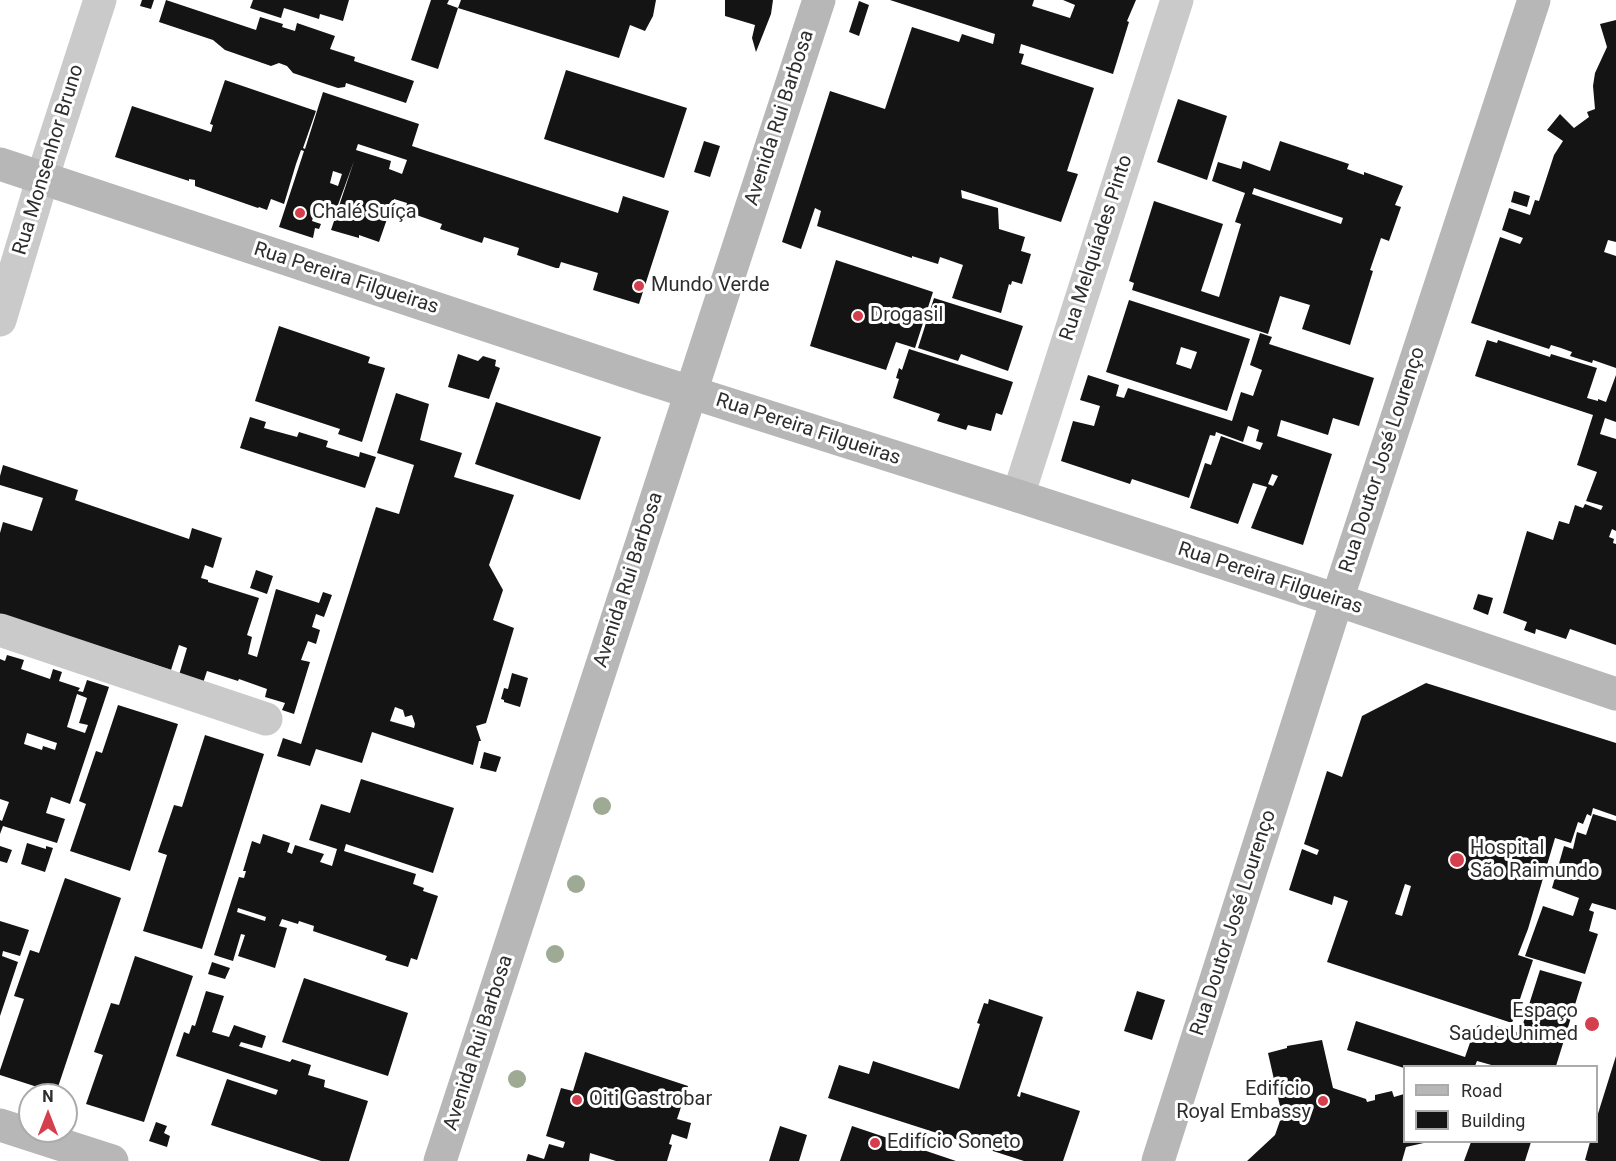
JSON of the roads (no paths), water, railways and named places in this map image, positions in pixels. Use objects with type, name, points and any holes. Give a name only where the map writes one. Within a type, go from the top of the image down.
[{"type":"street","name":"Rua Monsenhor Bruno","points":[[0,320],[100,0]]},
{"type":"street","name":"Avenida Rui Barbosa","points":[[440,1161],[819,0]]},
{"type":"street","name":"Rua Melquíades Pinto","points":[[1018,496],[1177,0]]},
{"type":"street","name":"Rua Doutor José Lourenço","points":[[1158,1161],[1336,600],[1534,0]]},
{"type":"street","name":"Rua Pereira Filgueiras","points":[[0,164],[690,392],[1336,600],[1616,694]]},
{"type":"street","points":[[0,630],[266,719]]},
{"type":"street","points":[[0,1125],[112,1161]]},
{"type":"place","name":"Chalé Suíça","points":[[300,213]]},
{"type":"place","name":"Mundo Verde","points":[[639,286]]},
{"type":"place","name":"Drogasil","points":[[858,316]]},
{"type":"place","name":"Hospital São Raimundo","points":[[1457,860]]},
{"type":"place","name":"Espaço Saúde Unimed","points":[[1592,1024]]},
{"type":"place","name":"Oiti Gastrobar","points":[[577,1100]]},
{"type":"place","name":"Edifício Royal Embassy","points":[[1323,1101]]},
{"type":"place","name":"Edifício Soneto","points":[[875,1143]]}]
